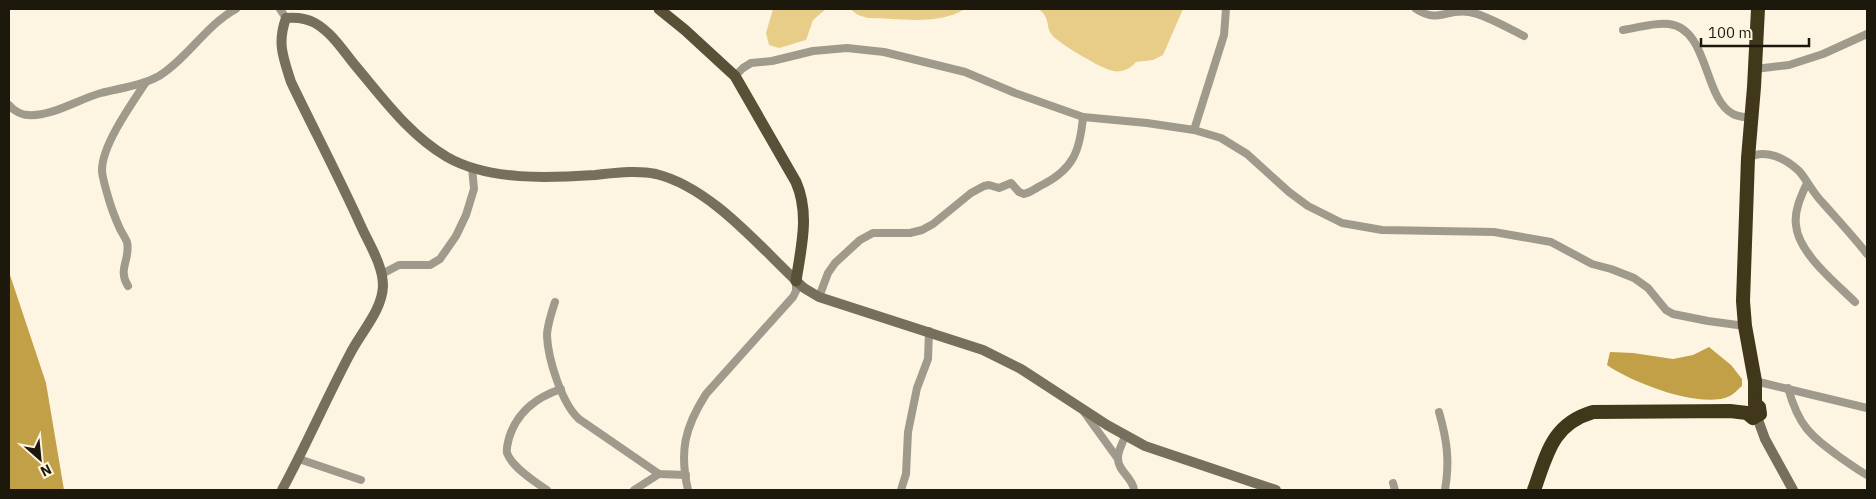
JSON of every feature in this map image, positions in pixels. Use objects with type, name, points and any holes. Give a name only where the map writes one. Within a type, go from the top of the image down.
[{"type":"highway","points":[[1534,490],[1554,438],[1562,428],[1582,415],[1593,412],[1753,411],[1755,381],[1745,326],[1743,301],[1748,158],[1758,9]]},
{"type":"main road","points":[[659,9],[735,76],[800,193],[804,227],[796,281]]},
{"type":"main road","points":[[282,490],[351,352],[373,317],[381,299],[383,286],[382,274],[377,260],[342,184],[291,82],[281,45],[283,13],[314,22],[331,35],[413,131],[432,148],[451,159],[472,167],[519,176],[554,178],[635,172],[654,174],[671,179],[721,209],[796,281],[818,297],[929,331],[983,350],[1021,369],[1125,436],[1154,449],[1276,490]]},
{"type":"main road","points":[[1753,411],[1765,439],[1793,490]]},
{"type":"street","points":[[9,105],[18,112],[28,115],[38,114],[52,111],[100,93],[146,82],[160,76],[174,65],[225,15],[236,9]]},
{"type":"street","points":[[1194,130],[1224,35],[1226,9]]},
{"type":"street","points":[[1416,9],[1429,16],[1456,11],[1471,12],[1524,36]]},
{"type":"street","points":[[1623,30],[1657,24],[1670,24],[1683,28],[1697,46],[1713,87],[1723,105],[1735,116],[1752,118]]},
{"type":"street","points":[[1755,69],[1789,65],[1823,54],[1867,34]]},
{"type":"street","points":[[735,76],[743,68],[751,64],[813,51],[847,48],[884,52],[965,72],[1015,93],[1083,117],[1194,130],[1221,138],[1247,154],[1289,192],[1323,215],[1342,224],[1382,230],[1494,232],[1551,242],[1592,264],[1634,278],[1648,288],[1666,310],[1673,314],[1745,326]]},
{"type":"street","points":[[128,286],[123,277],[123,269],[128,251],[126,240],[108,199],[102,171],[107,150],[129,107],[146,82]]},
{"type":"street","points":[[818,297],[828,273],[835,263],[866,236],[873,233],[916,233],[933,224],[952,207],[984,186],[989,185],[999,188],[1011,183],[1019,192],[1024,194],[1060,174],[1076,155],[1080,144],[1083,117]]},
{"type":"street","points":[[1748,158],[1755,154],[1767,153],[1792,166],[1800,173],[1867,254]]},
{"type":"street","points":[[382,274],[399,265],[430,265],[440,259],[456,236],[466,215],[474,189],[472,167]]},
{"type":"street","points":[[1807,183],[1796,214],[1795,224],[1798,235],[1811,256],[1855,302]]},
{"type":"street","points":[[688,490],[683,454],[684,440],[695,412],[706,394],[793,296],[796,291],[796,281]]},
{"type":"street","points":[[555,302],[547,336],[553,366],[568,406],[579,419],[659,474],[686,475]]},
{"type":"street","points":[[901,490],[906,474],[908,432],[917,388],[928,359],[929,331]]},
{"type":"street","points":[[1755,381],[1867,408]]},
{"type":"street","points":[[1788,388],[1795,412],[1813,437],[1854,468],[1867,475]]},
{"type":"street","points":[[547,490],[519,468],[507,453],[507,447],[512,429],[525,410],[548,393],[562,389]]},
{"type":"street","points":[[1083,410],[1118,459],[1120,467],[1133,485],[1134,490]]},
{"type":"street","points":[[1440,412],[1448,450],[1448,475],[1445,490]]},
{"type":"street","points":[[1118,459],[1125,436]]},
{"type":"street","points":[[299,459],[361,480]]},
{"type":"street","points":[[634,490],[659,474]]},
{"type":"shaded area","points":[[773,9],[826,9],[813,20],[806,40],[779,48],[769,45],[766,33]]},
{"type":"shaded area","points":[[850,9],[965,9],[943,18],[918,20],[868,18],[858,15]]},
{"type":"shaded area","points":[[1038,9],[1183,9],[1163,55],[1153,60],[1136,62],[1126,70],[1116,71],[1090,61],[1056,39],[1050,32],[1045,15]]},
{"type":"shaded area","points":[[9,272],[46,383],[64,490],[9,490]]},
{"type":"shaded area","points":[[1709,347],[1731,365],[1742,379],[1742,386],[1730,396],[1717,399],[1685,397],[1649,386],[1607,365],[1610,352],[1633,353],[1673,359],[1693,355]]}]
